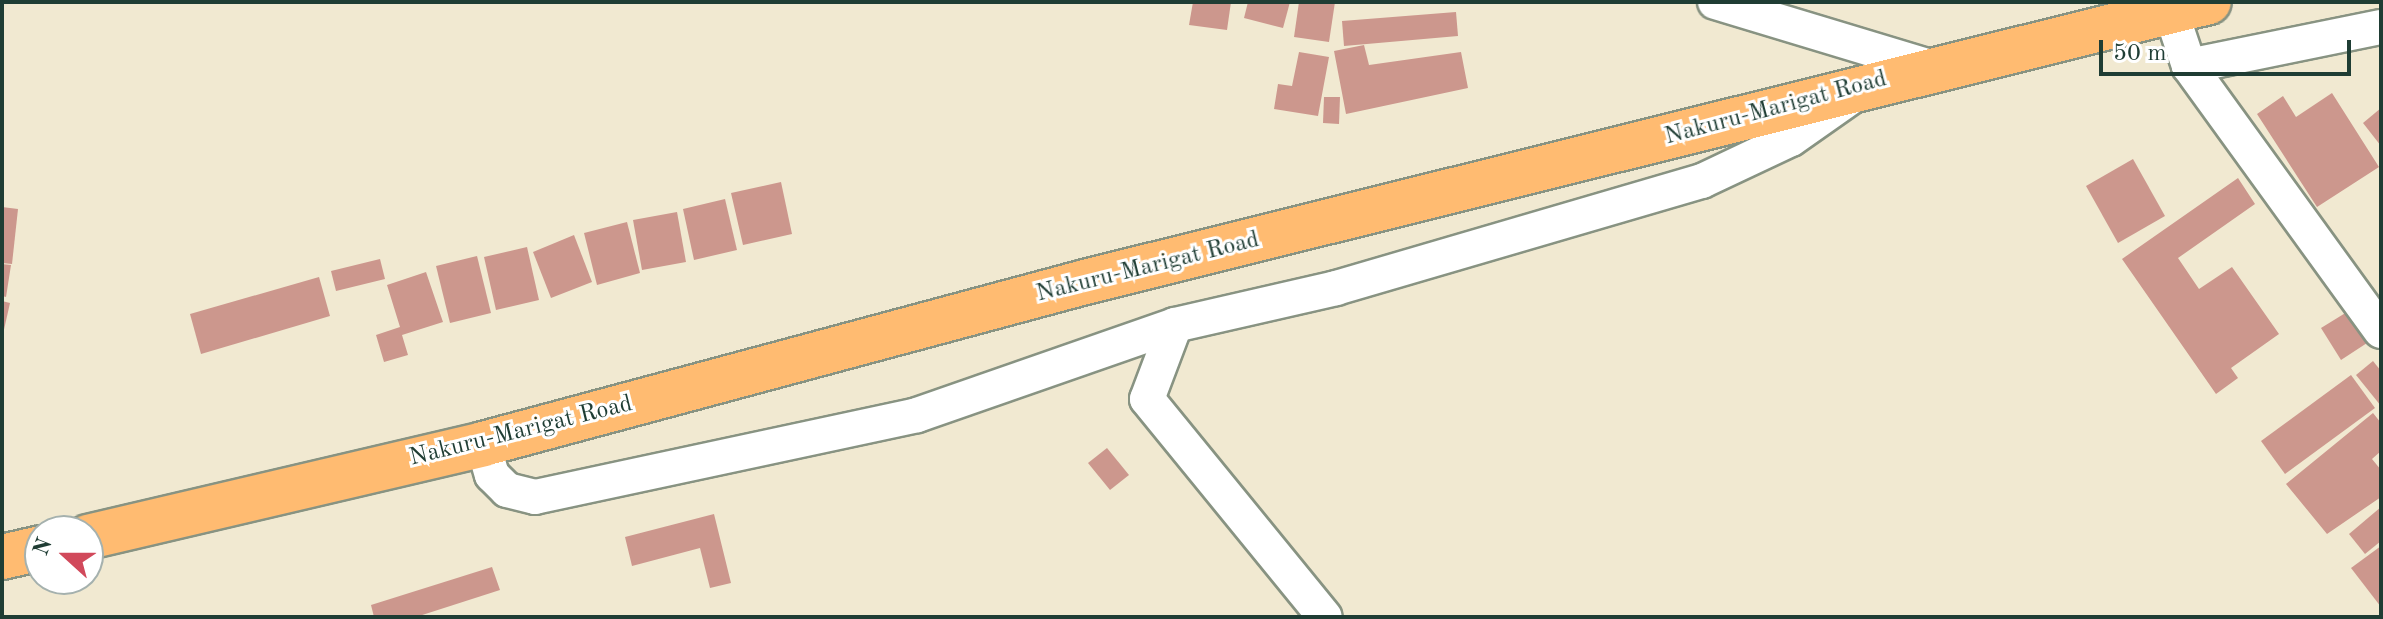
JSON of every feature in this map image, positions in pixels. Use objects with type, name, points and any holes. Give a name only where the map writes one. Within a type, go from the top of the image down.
[{"type":"main road","name":"Nakuru-Marigat Road","points":[[104,533],[483,444],[1871,83],[2190,7]]},
{"type":"main road","points":[[2,557],[24,552]]},
{"type":"street","points":[[1715,2],[1933,68]]},
{"type":"street","points":[[2190,7],[2189,66],[2381,331]]},
{"type":"street","points":[[2189,66],[2381,27]]},
{"type":"street","points":[[483,444],[492,475],[507,490],[535,497],[917,415],[1107,353],[1175,325],[1336,288],[1702,181],[1791,139],[1871,83]]},
{"type":"street","points":[[1147,399],[1175,325]]},
{"type":"street","points":[[1107,353],[1325,617]]},
{"type":"building","points":[[1193,2],[1231,2],[1227,30],[1189,25]]},
{"type":"building","points":[[1248,2],[1290,2],[1283,28],[1244,18]]},
{"type":"building","points":[[1299,2],[1335,2],[1329,42],[1294,37]]},
{"type":"building","points":[[1456,12],[1458,36],[1344,46],[1342,21]]},
{"type":"building","points":[[1364,45],[1369,65],[1461,52],[1468,88],[1346,114],[1334,51]]},
{"type":"building","points":[[1299,52],[1329,57],[1318,116],[1274,109],[1278,84],[1292,86]]},
{"type":"building","points":[[2332,93],[2379,167],[2317,207],[2257,114],[2283,96],[2296,117]]},
{"type":"building","points":[[1324,97],[1340,97],[1339,124],[1323,123]]},
{"type":"building","points":[[2381,108],[2381,146],[2363,123]]},
{"type":"building","points":[[2133,159],[2165,216],[2118,243],[2086,186]]},
{"type":"building","points":[[2238,178],[2255,204],[2178,258],[2199,289],[2232,267],[2279,334],[2231,368],[2238,378],[2216,394],[2122,259]]},
{"type":"building","points":[[781,182],[792,234],[743,245],[731,193]]},
{"type":"building","points":[[725,199],[737,250],[694,260],[683,209]]},
{"type":"building","points":[[2,207],[18,209],[12,264],[2,263]]},
{"type":"building","points":[[677,212],[686,262],[642,270],[633,220]]},
{"type":"building","points":[[627,222],[640,273],[597,285],[584,233]]},
{"type":"building","points":[[574,235],[592,282],[551,298],[533,252]]},
{"type":"building","points":[[527,247],[539,300],[496,310],[484,257]]},
{"type":"building","points":[[477,256],[491,313],[450,323],[436,266]]},
{"type":"building","points":[[380,259],[385,279],[336,291],[331,271]]},
{"type":"building","points":[[2,264],[11,265],[6,297],[2,296]]},
{"type":"building","points":[[426,272],[443,322],[402,335],[408,355],[384,362],[376,335],[400,327],[387,285]]},
{"type":"building","points":[[319,277],[330,316],[201,354],[190,314]]},
{"type":"building","points":[[2,301],[10,303],[3,334],[2,334]]},
{"type":"building","points":[[2347,312],[2367,343],[2341,360],[2321,328]]},
{"type":"building","points":[[2373,361],[2381,371],[2381,406],[2356,375]]},
{"type":"building","points":[[2351,375],[2375,408],[2285,474],[2261,441]]},
{"type":"building","points":[[2373,413],[2381,423],[2381,451],[2372,459],[2381,470],[2381,497],[2327,534],[2286,484]]},
{"type":"building","points":[[1107,448],[1129,475],[1110,490],[1088,463]]},
{"type":"building","points":[[2381,507],[2381,541],[2365,554],[2349,534]]},
{"type":"building","points":[[714,514],[731,583],[710,588],[700,548],[632,566],[625,537]]},
{"type":"building","points":[[2381,546],[2381,607],[2351,568]]},
{"type":"building","points":[[492,567],[500,590],[416,617],[374,617],[371,605]]}]
